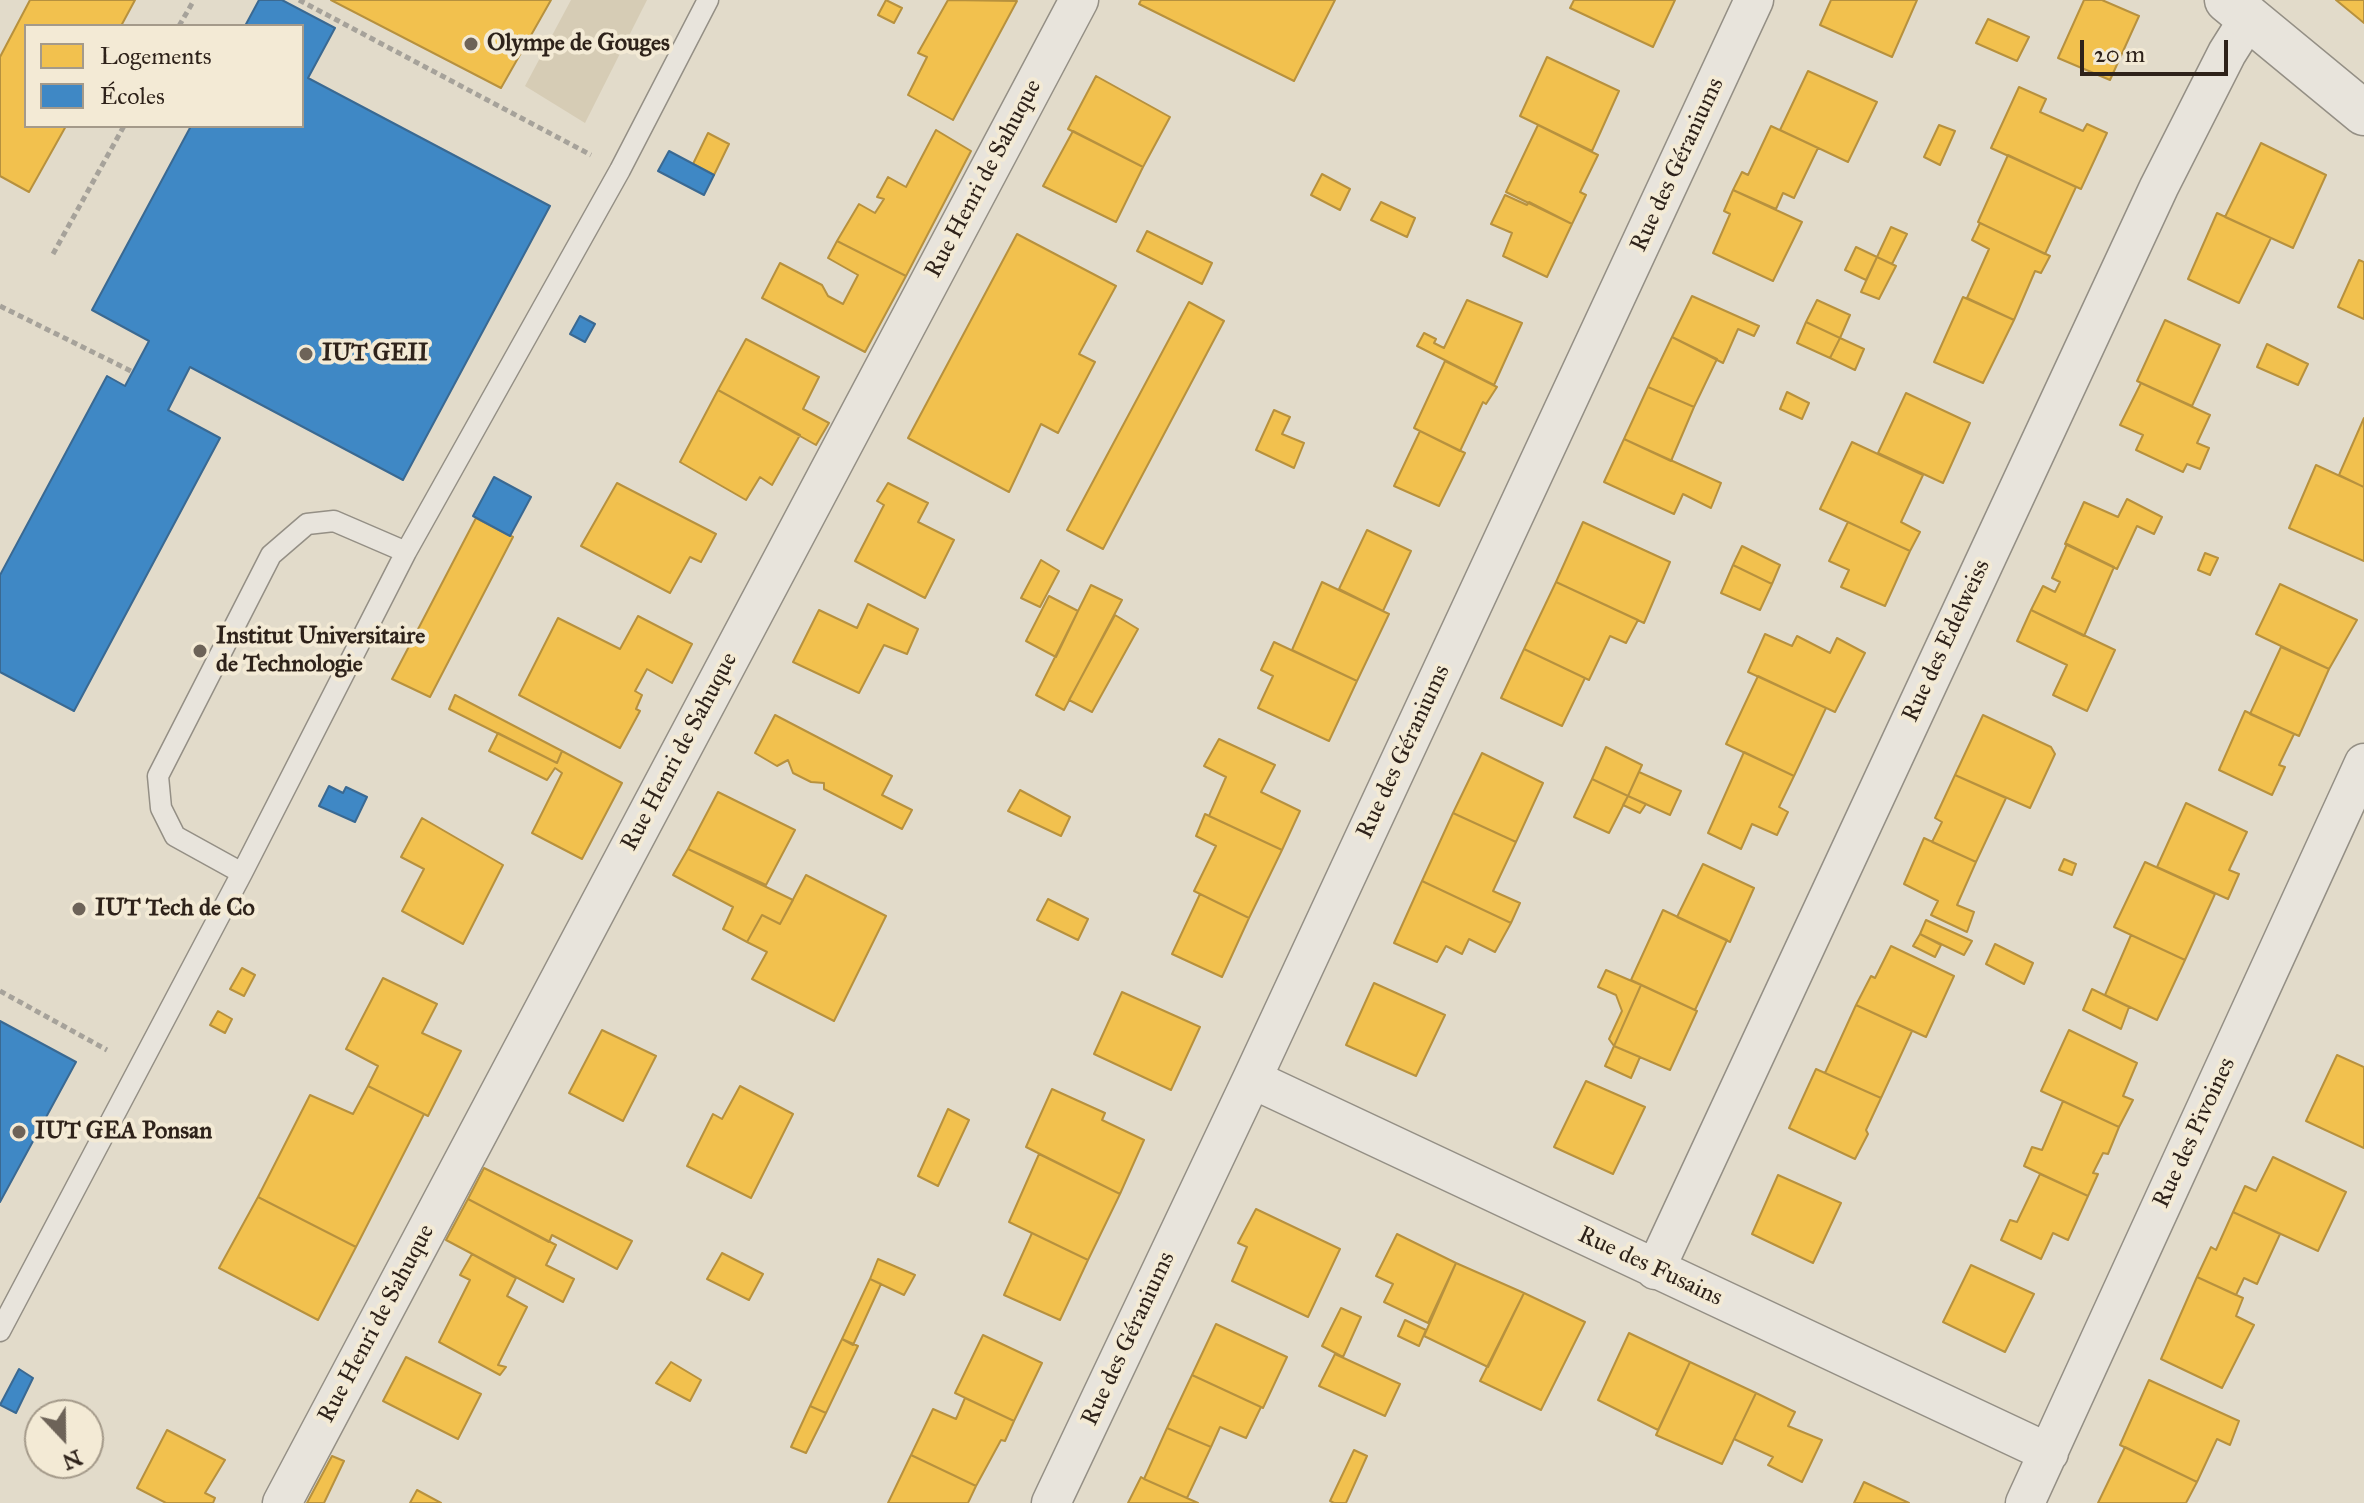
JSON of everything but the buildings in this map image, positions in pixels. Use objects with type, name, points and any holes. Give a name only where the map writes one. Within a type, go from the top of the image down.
[{"type":"street","name":"Rue Henri de Sahuque","points":[[282,1503],[1079,0]]},
{"type":"street","name":"Rue des Géraniums","points":[[1051,1503],[1252,1079],[1754,0]]},
{"type":"street","points":[[2238,9],[2364,113]]},
{"type":"street","name":"Rue des Edelweiss","points":[[1655,1270],[2159,187],[2227,53],[2238,9]]},
{"type":"street","name":"Rue des Pivoines","points":[[2025,1503],[2364,763]]},
{"type":"street","name":"Rue des Fusains","points":[[1252,1079],[2049,1453]]},
{"type":"lane","points":[[0,1331],[242,873],[406,552],[620,170],[708,0]]},
{"type":"lane","points":[[242,873],[175,836],[161,808],[158,776],[257,582],[271,555],[307,524],[334,521],[406,552]]},
{"type":"path","points":[[180,24],[194,0]]},
{"type":"path","points":[[299,0],[620,170]]},
{"type":"path","points":[[53,254],[123,128]]},
{"type":"path","points":[[0,306],[133,372]]},
{"type":"path","points":[[0,991],[140,1068]]},
{"type":"shaded area","points":[[571,0],[647,0],[585,123],[525,86]]},
{"type":"place","name":"Olympe de Gouges","points":[[471,44]]},
{"type":"place","name":"IUT GEII","points":[[306,354]]},
{"type":"place","name":"Institut Universitaire de Technologie","points":[[200,651]]},
{"type":"place","name":"IUT Tech de Co","points":[[79,909]]},
{"type":"place","name":"IUT GEA Ponsan","points":[[19,1132]]}]
